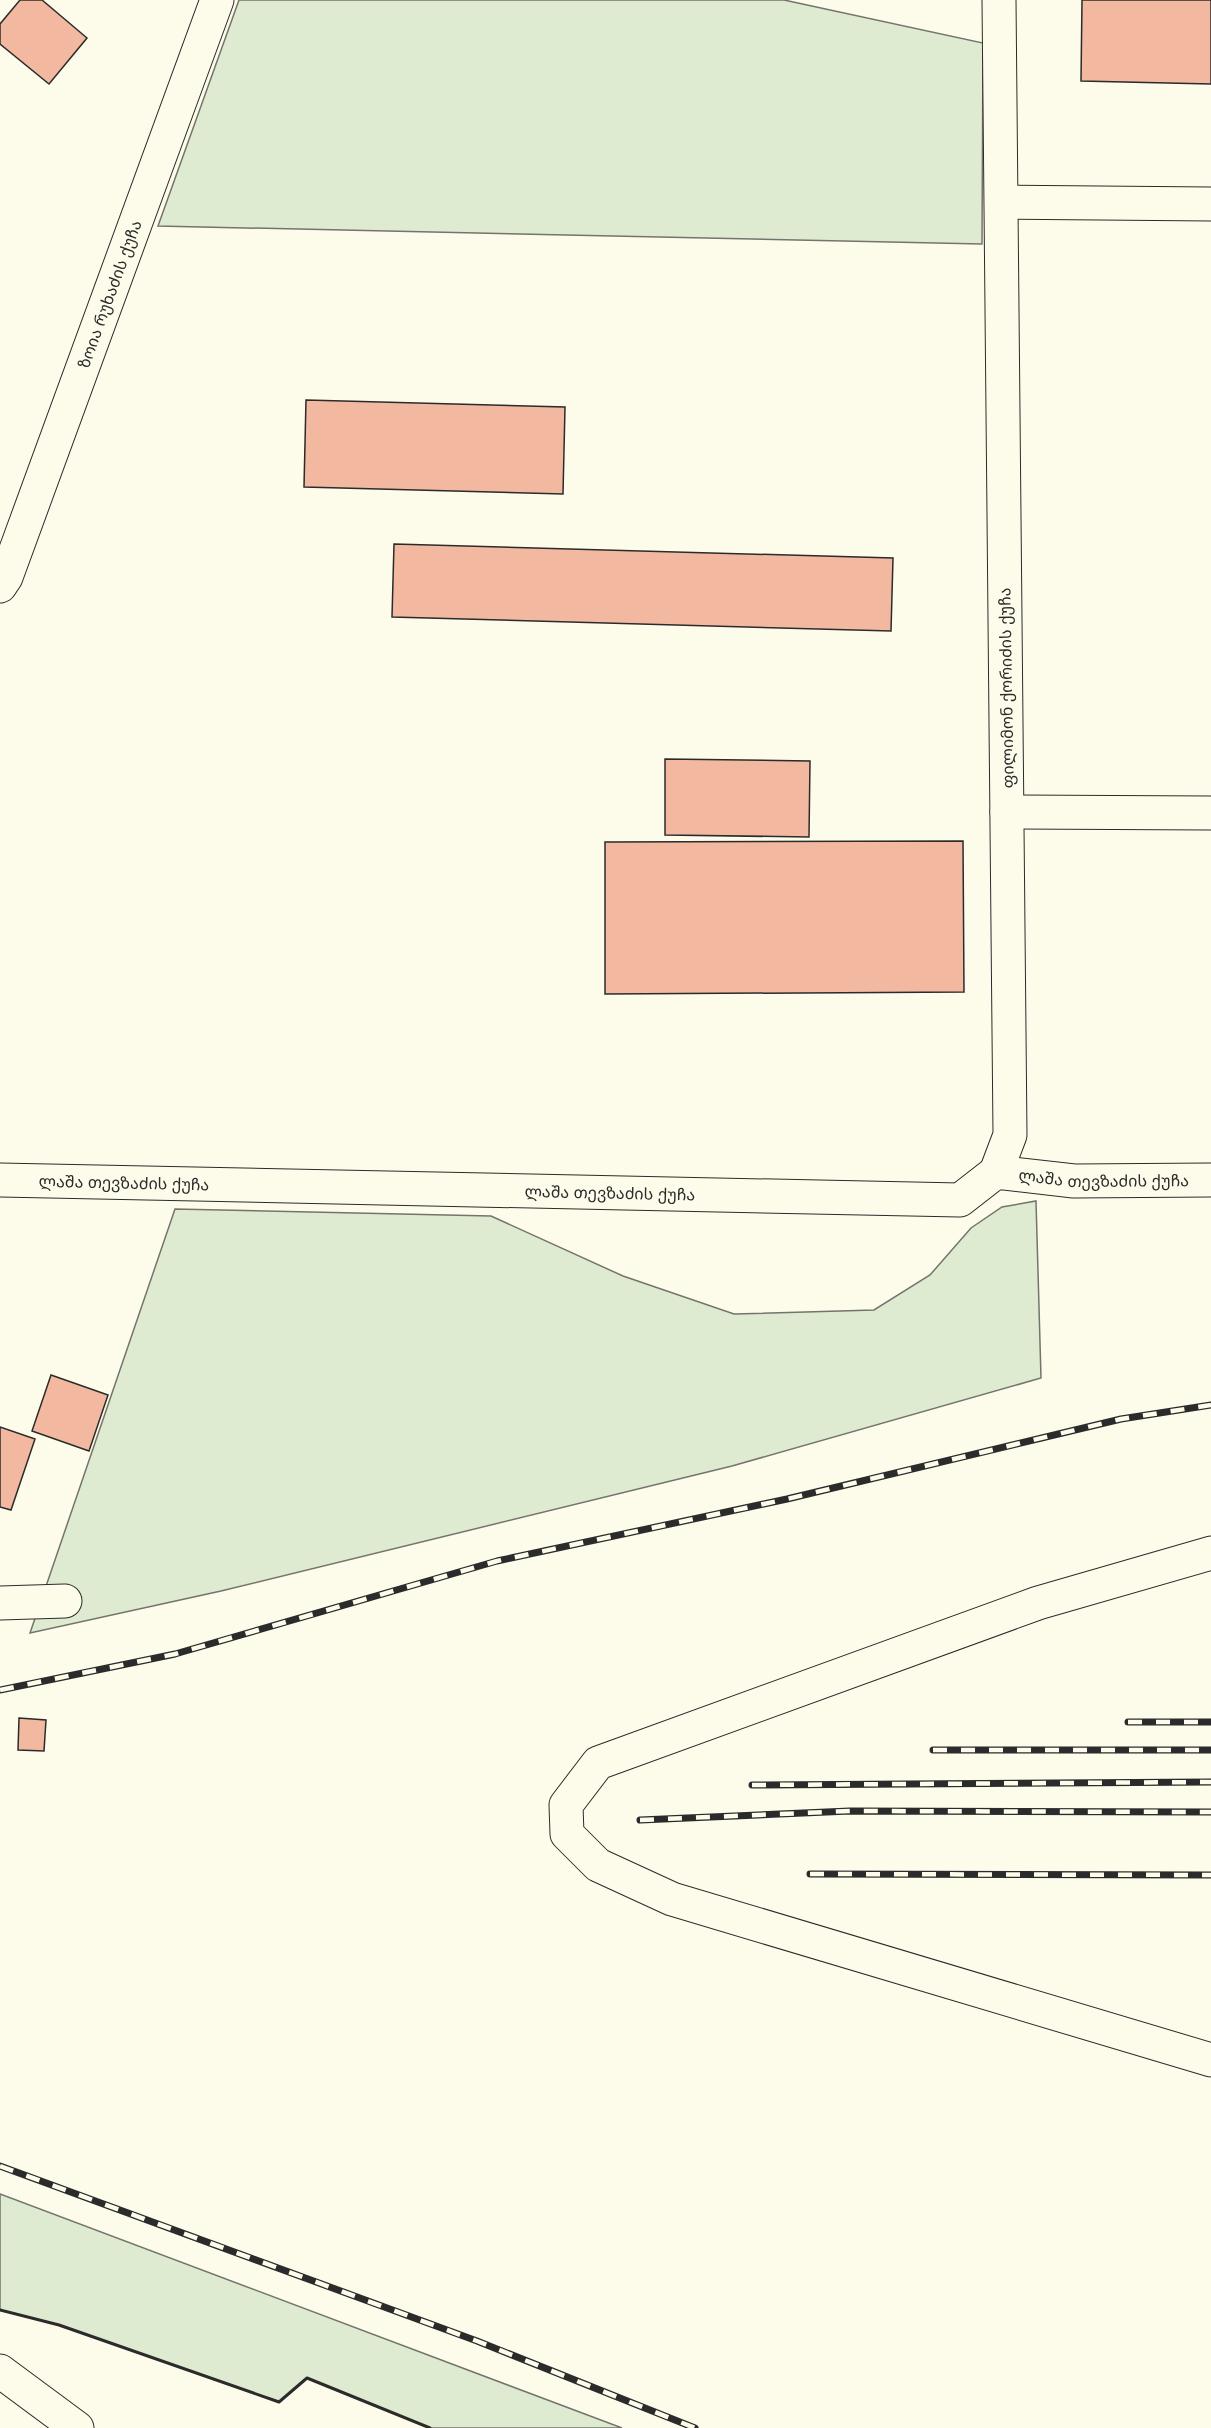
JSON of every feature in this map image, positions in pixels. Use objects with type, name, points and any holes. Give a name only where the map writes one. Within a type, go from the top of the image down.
[{"type":"street","name":"ზოია რუხაძის ქუჩა","points":[[0,586],[15,555],[217,0]]},
{"type":"street","name":"ფილიმონ ქორიძის ქუჩა","points":[[996,1172],[1010,1135],[999,0]]},
{"type":"street","points":[[1002,202],[1211,204]]},
{"type":"street","points":[[1007,812],[1211,813]]},
{"type":"street","name":"ლაშა თევზაძის ქუჩა","points":[[0,1180],[960,1200],[996,1172],[1074,1181],[1211,1180]]},
{"type":"street","points":[[1211,1553],[1038,1603],[598,1763],[566,1805],[567,1834],[598,1865],[672,1899],[1211,2060]]},
{"type":"street","points":[[0,1603],[65,1601]]},
{"type":"street","points":[[0,2372],[77,2428]]},
{"type":"green space","points":[[239,0],[784,0],[983,43],[982,244],[158,226]]},
{"type":"green space","points":[[1036,1201],[1041,1378],[732,1466],[221,1591],[30,1633],[175,1209],[491,1216],[623,1276],[734,1314],[874,1310],[930,1275],[971,1228],[1002,1207]]},
{"type":"green space","points":[[0,2194],[622,2428],[430,2428],[307,2378],[279,2402],[59,2325],[0,2310]]},
{"type":"building","points":[[20,0],[42,0],[87,38],[49,84],[0,44],[0,24]]},
{"type":"building","points":[[1082,0],[1211,0],[1211,84],[1081,81]]},
{"type":"building","points":[[306,400],[565,407],[563,494],[304,487]]},
{"type":"building","points":[[394,544],[893,558],[891,631],[392,617]]},
{"type":"building","points":[[665,759],[810,761],[809,837],[665,835]]},
{"type":"building","points":[[963,841],[964,992],[605,994],[605,842]]},
{"type":"building","points":[[51,1375],[108,1395],[89,1451],[32,1431]]},
{"type":"building","points":[[0,1427],[35,1439],[11,1510],[0,1507]]},
{"type":"building","points":[[19,1718],[46,1720],[44,1751],[18,1750]]},
{"type":"railway","points":[[0,1690],[175,1654],[497,1561],[787,1499],[1121,1419],[1211,1405]]},
{"type":"railway","points":[[1128,1722],[1211,1722]]},
{"type":"railway","points":[[933,1750],[1211,1750]]},
{"type":"railway","points":[[752,1785],[1211,1782]]},
{"type":"railway","points":[[640,1820],[850,1811],[1211,1812]]},
{"type":"railway","points":[[810,1874],[1211,1875]]},
{"type":"railway","points":[[0,2166],[477,2341],[695,2428]]},
{"type":"wall","points":[[0,2310],[59,2325],[279,2402],[307,2378],[430,2428]]}]
